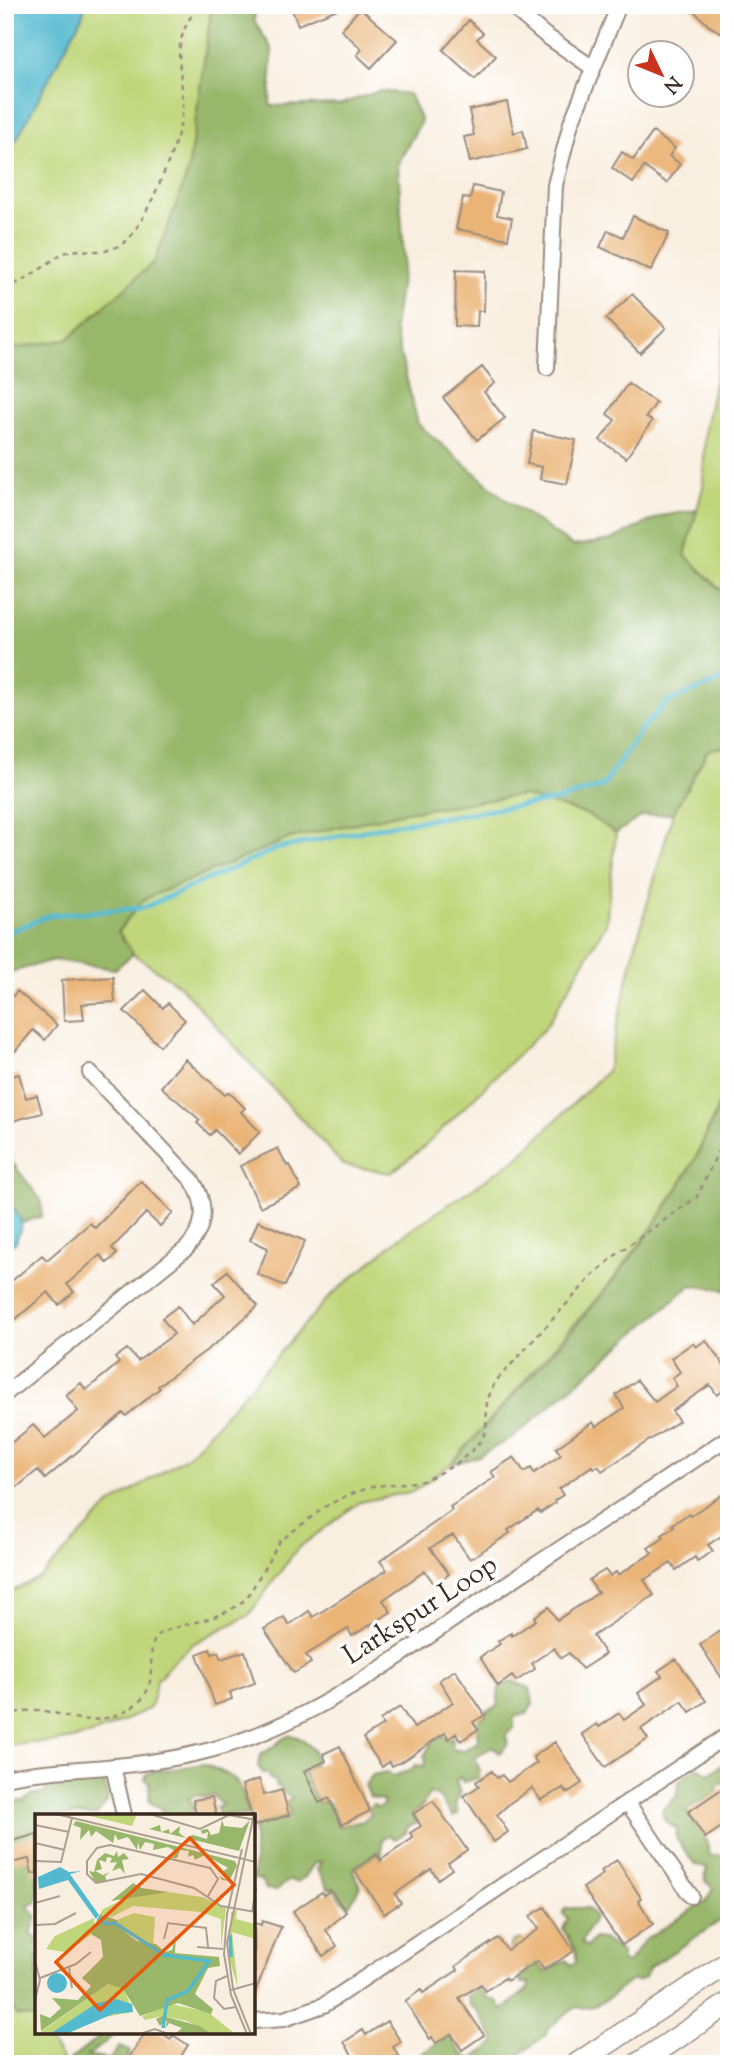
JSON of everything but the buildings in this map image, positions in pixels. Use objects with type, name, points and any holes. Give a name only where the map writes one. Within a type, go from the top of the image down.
[{"type":"main road","points":[[576,2064],[729,1962]]},
{"type":"main road","points":[[638,2064],[729,2003]]},
{"type":"street","points":[[510,5],[545,35],[593,68]]},
{"type":"street","points":[[547,368],[555,185],[567,136],[619,5]]},
{"type":"street","points":[[5,1394],[187,1248],[197,1237],[203,1223],[204,1208],[200,1193],[192,1180],[90,1073]]},
{"type":"street","name":"Larkspur Loop","points":[[5,1778],[172,1759],[240,1741],[286,1723],[398,1657],[729,1437]]},
{"type":"street","points":[[256,2021],[284,2019],[324,2005],[729,1734]]},
{"type":"street","points":[[113,1766],[124,1814]]},
{"type":"street","points":[[627,1802],[691,1896]]},
{"type":"path","points":[[5,289],[25,279],[61,254],[73,250],[89,253],[108,250],[125,242],[135,231],[167,171],[168,159],[183,122],[179,45],[198,5]]},
{"type":"path","points":[[5,1714],[34,1710],[83,1720],[114,1716],[130,1709],[145,1695],[149,1687],[152,1647],[157,1635],[236,1609],[248,1596],[280,1541],[298,1525],[348,1495],[375,1486],[423,1481],[455,1465],[476,1447],[486,1432],[487,1401],[495,1382],[596,1272],[622,1250],[697,1197],[729,1128]]},
{"type":"green space","points":[[5,5],[212,5],[188,172],[155,261],[68,339],[5,350]]},
{"type":"green space","points":[[212,5],[256,5],[254,20],[272,49],[270,106],[341,104],[379,91],[409,94],[421,121],[398,164],[404,260],[394,329],[418,424],[505,499],[573,546],[611,540],[661,516],[697,510],[685,555],[723,592],[729,594],[729,745],[708,750],[673,813],[642,816],[616,833],[588,815],[522,795],[405,812],[290,838],[144,899],[118,931],[133,954],[115,969],[53,960],[5,974],[5,350],[68,339],[155,261],[188,172]]},
{"type":"green space","points":[[729,311],[729,594],[723,592],[685,555],[703,487],[705,429]]},
{"type":"green space","points":[[729,746],[729,1081],[696,1157],[659,1218],[608,1286],[450,1465],[414,1491],[360,1502],[297,1549],[248,1616],[194,1643],[173,1661],[157,1680],[150,1708],[92,1734],[55,1742],[5,1747],[5,1595],[42,1576],[108,1506],[189,1455],[329,1297],[403,1235],[516,1159],[607,1071],[634,951],[673,813],[708,750]]},
{"type":"green space","points":[[522,795],[588,815],[616,833],[606,924],[546,1027],[425,1146],[391,1173],[343,1165],[180,986],[133,954],[118,931],[144,899],[290,838],[405,812]]},
{"type":"green space","points":[[729,1081],[729,1291],[691,1285],[515,1436],[479,1456],[450,1465],[582,1319],[643,1241],[695,1159]]},
{"type":"green space","points":[[5,1153],[41,1200],[42,1216],[22,1223],[5,1199]]},
{"type":"green space","points":[[511,1681],[530,1688],[533,1703],[527,1714],[514,1717],[514,1728],[506,1735],[508,1743],[500,1753],[492,1746],[475,1758],[480,1771],[478,1778],[463,1782],[460,1777],[456,1781],[460,1795],[455,1803],[458,1814],[453,1817],[439,1797],[429,1793],[423,1805],[412,1814],[417,1823],[407,1827],[406,1833],[394,1839],[389,1835],[382,1840],[382,1859],[377,1853],[352,1870],[361,1886],[349,1906],[333,1888],[329,1889],[317,1869],[321,1862],[315,1862],[305,1877],[297,1882],[290,1880],[276,1890],[266,1889],[261,1880],[256,1879],[256,1825],[290,1816],[287,1802],[292,1798],[284,1793],[282,1788],[277,1787],[275,1780],[270,1779],[268,1773],[263,1773],[258,1766],[260,1755],[286,1737],[297,1737],[314,1751],[315,1764],[303,1772],[318,1803],[329,1803],[340,1826],[363,1821],[371,1814],[369,1808],[373,1804],[378,1808],[384,1804],[382,1800],[370,1797],[365,1785],[373,1775],[387,1772],[393,1776],[412,1770],[415,1765],[424,1766],[424,1756],[436,1736],[444,1736],[448,1740],[453,1738],[452,1749],[462,1751],[479,1741],[479,1720],[486,1715],[485,1712],[497,1706],[499,1688]]},
{"type":"green space","points":[[204,1764],[232,1777],[240,1787],[250,1814],[219,1814],[217,1807],[222,1805],[213,1795],[197,1795],[189,1798],[194,1810],[187,1814],[161,1814],[162,1809],[149,1802],[150,1783],[145,1779],[147,1773]]},
{"type":"green space","points":[[722,1765],[729,1768],[729,1778],[716,1788],[718,1791],[686,1811],[707,1841],[709,1855],[729,1856],[729,1915],[649,1968],[645,1977],[638,1981],[632,1980],[599,2004],[576,2007],[508,2064],[404,2064],[450,2036],[460,2052],[471,2060],[496,2042],[477,2010],[469,2005],[467,1996],[479,1988],[488,1998],[497,2001],[502,2010],[528,1989],[529,1983],[521,1983],[520,1977],[528,1971],[525,1956],[509,1949],[513,1941],[521,1939],[544,1972],[566,1960],[571,1965],[576,1962],[576,1952],[563,1929],[568,1918],[563,1911],[567,1908],[588,1908],[595,1916],[581,1943],[587,1947],[594,1938],[603,1939],[620,1951],[622,1962],[628,1963],[644,1941],[707,1900],[713,1888],[705,1881],[707,1867],[695,1865],[676,1838],[677,1828],[666,1822],[662,1810],[677,1796],[679,1781],[698,1767],[709,1774]]},
{"type":"green space","points":[[103,1779],[108,1800],[98,1814],[35,1814],[35,1903],[28,1906],[35,1915],[31,1934],[35,1936],[35,2018],[16,2015],[11,2000],[5,1997],[5,1801],[23,1801],[34,1794],[44,1794],[51,1782]]},
{"type":"green space","points":[[5,1997],[11,1999],[16,2015],[34,2018],[35,2034],[45,2034],[65,2064],[17,2064],[5,2046]]},
{"type":"green space","points":[[103,2034],[115,2034],[87,2056],[109,2060],[119,2047],[130,2051],[126,2060],[130,2064],[72,2064],[70,2060]]},
{"type":"water","points":[[5,5],[85,5],[82,17],[5,161]]},
{"type":"water","points":[[5,1199],[22,1223],[16,1242],[5,1249]]},
{"type":"waterway","points":[[5,934],[50,915],[143,908],[276,849],[391,825],[558,800],[603,786],[642,728],[667,702],[729,677]]}]
